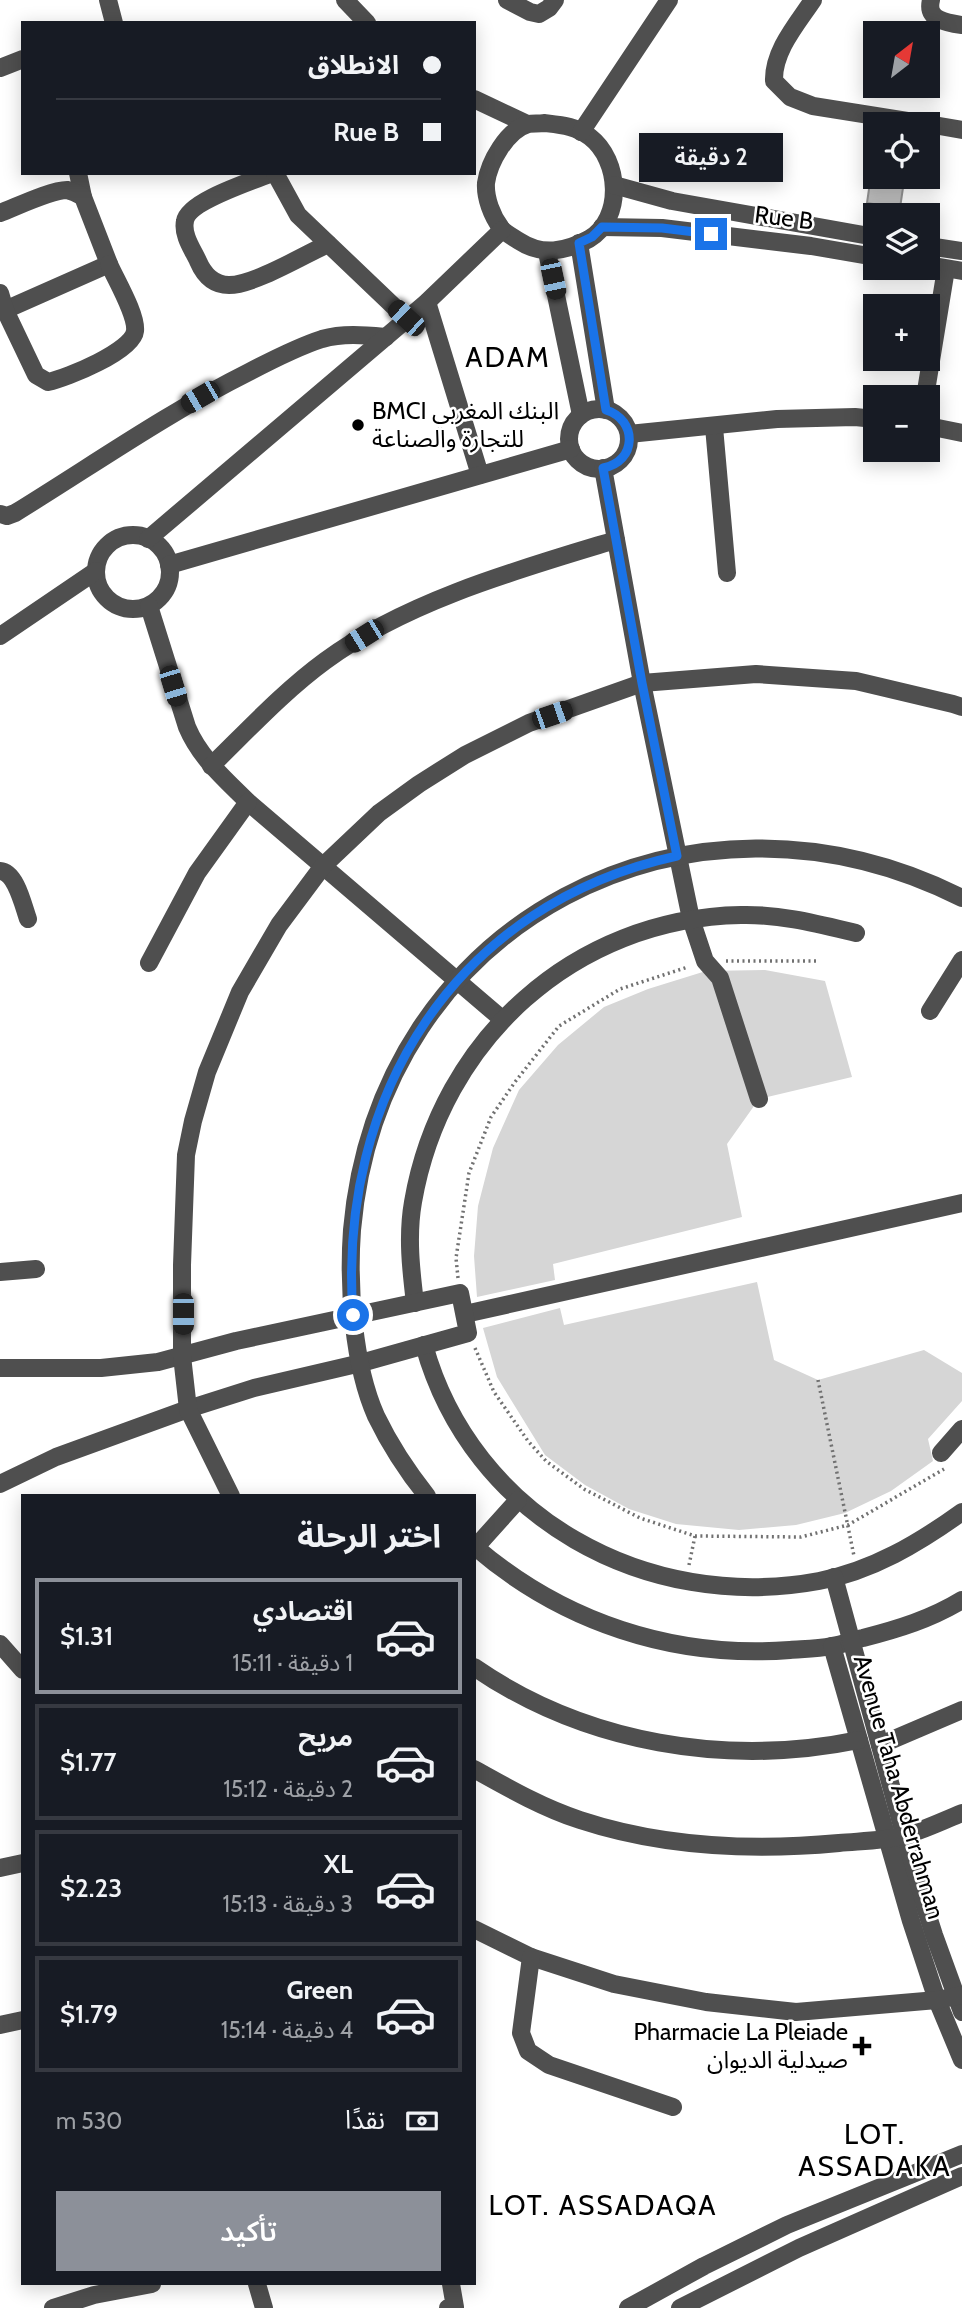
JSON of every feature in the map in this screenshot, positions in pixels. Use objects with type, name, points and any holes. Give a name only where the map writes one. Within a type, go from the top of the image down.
[{"type":"street","points":[[108,0],[113,21]]},
{"type":"street","points":[[345,0],[366,21]]},
{"type":"street","points":[[508,0],[539,14],[550,8],[555,0]]},
{"type":"street","points":[[581,132],[669,0]]},
{"type":"street","points":[[813,0],[785,42],[774,68],[774,81],[790,97],[813,106],[863,114]]},
{"type":"street","points":[[931,0],[929,6],[934,16],[945,23],[962,25]]},
{"type":"street","points":[[0,68],[21,60]]},
{"type":"street","points":[[476,100],[527,124],[544,123],[572,127],[591,137],[608,158],[614,177],[612,207],[602,227],[592,237],[566,250],[529,248],[502,230],[489,207],[486,184],[476,167]]},
{"type":"street","points":[[486,184],[496,154],[509,137],[527,124]]},
{"type":"street","points":[[940,126],[962,130]]},
{"type":"street","points":[[78,175],[83,197],[136,329],[133,339],[125,347],[64,378],[48,382],[36,375],[3,302],[109,264]]},
{"type":"street","points":[[268,175],[203,202],[188,213],[185,221],[186,234],[204,274],[214,282],[230,285],[250,281],[328,244]]},
{"type":"street","points":[[274,175],[298,215],[406,318]]},
{"type":"street","name":"Rue B","points":[[614,185],[672,201],[863,235]]},
{"type":"street","points":[[0,213],[68,190],[83,197]]},
{"type":"street","name":"Rue B","points":[[602,227],[662,228],[863,255]]},
{"type":"street","points":[[148,539],[427,302],[502,230]]},
{"type":"street","points":[[579,243],[606,410]]},
{"type":"street","points":[[940,248],[962,251]]},
{"type":"street","points":[[547,251],[582,415]]},
{"type":"street","points":[[928,385],[954,270]]},
{"type":"street","points":[[427,302],[480,475]]},
{"type":"street","points":[[1,515],[15,513],[154,424],[269,362],[323,339],[345,335],[386,337]]},
{"type":"street","points":[[593,409],[606,410],[624,421],[629,434],[629,445],[621,460],[614,466],[589,467],[581,463],[571,449],[570,432],[573,424],[582,415],[593,409]]},
{"type":"street","points":[[629,434],[777,419],[863,418]]},
{"type":"street","points":[[714,427],[727,573]]},
{"type":"street","points":[[940,428],[962,433]]},
{"type":"street","points":[[169,565],[571,449]]},
{"type":"street","points":[[603,468],[642,683],[691,919],[705,961],[720,978],[759,1099]]},
{"type":"street","points":[[128,536],[148,539],[165,554],[169,565],[170,577],[166,589],[149,606],[137,610],[112,604],[97,583],[97,561],[109,544],[128,536]]},
{"type":"street","points":[[211,766],[295,685],[326,660],[364,636],[416,609],[476,586],[616,540]]},
{"type":"street","points":[[0,636],[96,571]]},
{"type":"street","points":[[149,606],[187,727],[194,744],[211,766],[248,802],[502,1019]]},
{"type":"street","points":[[230,1494],[188,1409],[182,1356],[186,1155],[192,1121],[216,1046],[240,992],[279,925],[323,866],[379,813],[465,755],[529,723],[642,683],[756,674],[856,681],[962,707]]},
{"type":"street","points":[[149,963],[198,873],[248,802]]},
{"type":"street","points":[[426,1494],[390,1442],[375,1414],[361,1363],[353,1315],[351,1248],[365,1154],[374,1125],[398,1068],[413,1041],[457,981],[509,932],[558,900],[618,872],[677,856],[747,848],[838,855],[897,871],[962,898]]},
{"type":"street","points":[[0,871],[5,871],[11,877],[28,919]]},
{"type":"street","points":[[415,1303],[410,1257],[412,1217],[424,1153],[443,1104],[469,1059],[502,1019],[541,984],[585,956],[633,934],[691,919],[741,915],[800,919],[856,933]]},
{"type":"street","points":[[930,1011],[962,960]]},
{"type":"street","points":[[465,1314],[962,1203]]},
{"type":"street","points":[[0,1272],[36,1269]]},
{"type":"street","points":[[0,1368],[128,1367],[460,1293],[468,1333],[361,1363],[254,1388],[188,1409],[56,1457],[0,1484]]},
{"type":"street","points":[[424,1345],[428,1362],[450,1411],[480,1457],[518,1500],[560,1531],[608,1558],[659,1577],[712,1587],[767,1588],[821,1581],[876,1564],[928,1537],[962,1513]]},
{"type":"street","points":[[941,1453],[962,1429]]},
{"type":"street","points":[[476,1547],[518,1500]]},
{"type":"street","points":[[476,1549],[518,1581],[604,1625],[636,1636],[701,1649],[768,1651],[832,1646],[918,1621],[962,1600]]},
{"type":"street","name":"Avenue Taha Abderrahman","points":[[834,1577],[904,1836],[934,1935],[960,2001]]},
{"type":"street","points":[[0,1644],[21,1668]]},
{"type":"street","name":"Avenue Taha Abderrahman","points":[[832,1646],[886,1839],[937,2000],[962,2060]]},
{"type":"street","points":[[476,1668],[543,1707],[624,1736],[665,1745],[744,1750],[829,1746],[859,1740]]},
{"type":"street","points":[[880,1745],[962,1710]]},
{"type":"street","points":[[476,1770],[514,1792],[580,1820],[695,1844],[798,1847],[886,1839],[904,1836],[962,1813]]},
{"type":"street","points":[[0,1868],[21,1863]]},
{"type":"street","points":[[476,1930],[531,1958],[614,1984],[706,2002],[796,2012],[937,2000],[960,2001]]},
{"type":"street","points":[[531,1958],[521,2033],[528,2051],[549,2065],[673,2107]]},
{"type":"street","points":[[0,2025],[21,2021]]},
{"type":"street","points":[[628,2308],[787,2225],[962,2154]]},
{"type":"street","points":[[680,2308],[799,2248],[962,2176]]},
{"type":"street","points":[[54,2308],[94,2295],[147,2285]]},
{"type":"street","points":[[257,2285],[264,2308]]},
{"type":"street","points":[[448,2308],[454,2307],[451,2285]]},
{"type":"path","points":[[460,1293],[456,1258],[469,1173],[491,1117],[559,1026],[620,989],[705,961],[819,961]]},
{"type":"path","points":[[468,1333],[494,1392],[528,1441],[546,1461],[584,1489],[640,1518],[695,1536],[801,1537],[848,1525],[945,1471],[941,1453]]},
{"type":"path","points":[[818,1380],[856,1570]]},
{"type":"path","points":[[686,1581],[695,1536]]},
{"type":"shaded area","points":[[765,970],[825,981],[852,1077],[759,1099],[727,1144],[742,1217],[553,1264],[555,1280],[477,1297],[474,1256],[478,1206],[493,1148],[519,1090],[558,1045],[604,1007],[648,989],[706,971]]},
{"type":"shaded area","points":[[757,1282],[774,1360],[818,1380],[924,1350],[962,1373],[962,1401],[928,1439],[933,1461],[891,1491],[845,1513],[796,1525],[739,1530],[676,1524],[629,1509],[585,1485],[545,1455],[497,1377],[483,1328],[560,1308],[564,1325]]},
{"type":"building","points":[[869,189],[903,189],[901,203],[867,203]]},
{"type":"place","name":"BMCI البنك المغربي للتجارة والصناعة","points":[[358,425]]},
{"type":"place","name":"Pharmacie La Pleiade صيدلية الديوان","points":[[862,2046]]},
{"type":"district","name":"ADAM","points":[[508,357]]},
{"type":"district","name":"LOT. ASSADAKA","points":[[875,2150]]},
{"type":"district","name":"LOT. ASSADAQA","points":[[603,2205]]},
{"type":"route","points":[[353,1315],[351,1248],[358,1184],[365,1154],[385,1096],[398,1068],[429,1017],[446,993],[486,951],[533,915],[587,884],[650,862],[677,856],[603,468],[614,466],[621,460],[626,453],[630,437],[624,421],[606,410],[579,243],[592,237],[602,227],[662,228],[711,234]]}]
